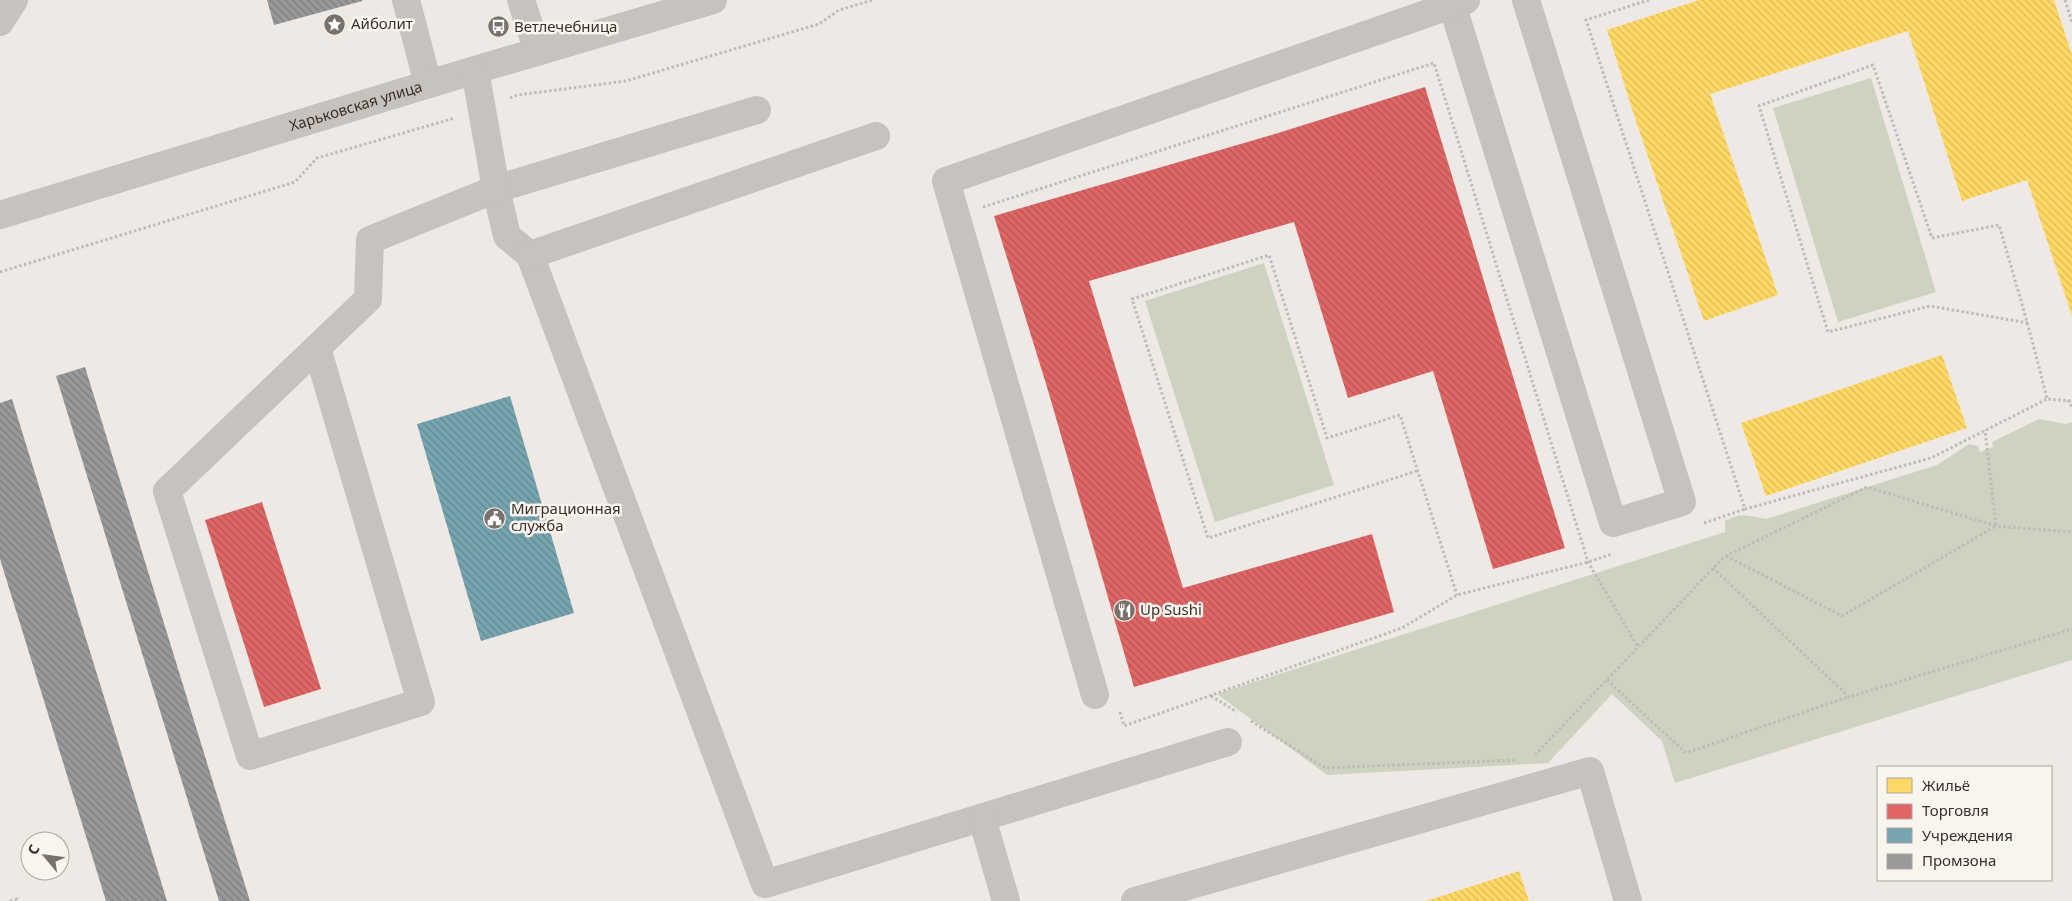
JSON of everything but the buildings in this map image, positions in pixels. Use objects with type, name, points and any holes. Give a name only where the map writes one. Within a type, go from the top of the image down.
[{"type":"street","points":[[0,22],[14,0]]},
{"type":"street","points":[[406,0],[428,84]]},
{"type":"street","points":[[521,0],[538,52]]},
{"type":"street","name":"Харьковская улица","points":[[0,214],[713,0]]},
{"type":"street","points":[[1107,701],[946,181],[1459,2],[1613,523],[1682,502],[1526,0]]},
{"type":"street","points":[[475,70],[506,236],[530,256],[765,884],[1228,742]]},
{"type":"street","points":[[317,348],[421,702],[250,756],[167,491],[368,299],[370,240],[496,190],[757,110]]},
{"type":"street","points":[[530,256],[876,136]]},
{"type":"street","points":[[1135,901],[1590,771],[1628,901]]},
{"type":"street","points":[[982,818],[1006,901]]},
{"type":"path","points":[[0,272],[295,182],[318,158],[481,110],[517,95],[626,81],[819,24],[839,10],[873,0]]},
{"type":"path","points":[[1649,0],[1586,20],[1745,510]]},
{"type":"path","points":[[2065,0],[2072,22]]},
{"type":"path","points":[[979,208],[1434,63],[1588,562],[1638,647]]},
{"type":"path","points":[[2028,323],[1930,306],[1828,332],[1759,106],[1873,65],[1932,238],[1999,225],[2028,323],[2047,399]]},
{"type":"path","points":[[1417,472],[1208,538],[1132,299],[1269,255],[1327,438],[1400,415],[1456,595]]},
{"type":"path","points":[[1699,525],[1745,510],[1931,458],[2047,399],[2070,401],[2072,407]]},
{"type":"path","points":[[1985,430],[1996,526]]},
{"type":"path","points":[[1532,759],[1726,556],[1867,487],[1996,526],[2072,532]]},
{"type":"path","points":[[1726,556],[1842,616],[1996,526]]},
{"type":"path","points":[[1107,701],[1124,726],[1402,628],[1456,595],[1588,562],[1616,553]]},
{"type":"path","points":[[1714,568],[1849,697]]},
{"type":"path","points":[[1607,680],[1686,753],[1849,697],[2072,629]]},
{"type":"path","points":[[1210,695],[1325,768],[1522,759]]},
{"type":"path","points":[[10,901],[16,899],[17,901]]},
{"type":"green space","points":[[1871,78],[1936,292],[1838,322],[1773,108]]},
{"type":"green space","points":[[1264,263],[1334,485],[1215,522],[1145,301]]},
{"type":"green space","points":[[2039,419],[2066,424],[2072,422],[2072,660],[1675,783],[1662,741],[1612,694],[1548,763],[1327,775],[1217,694],[1725,532],[1725,521],[1735,516],[1766,519],[1937,465],[1969,444],[1978,446],[1980,452],[1993,447],[1992,442]]},
{"type":"place","name":"Айболит","points":[[335,24]]},
{"type":"place","name":"Ветлечебница","points":[[498,27]]},
{"type":"place","name":"Миграционная служба","points":[[495,518]]},
{"type":"place","name":"Up Sushi","points":[[1124,610]]}]
